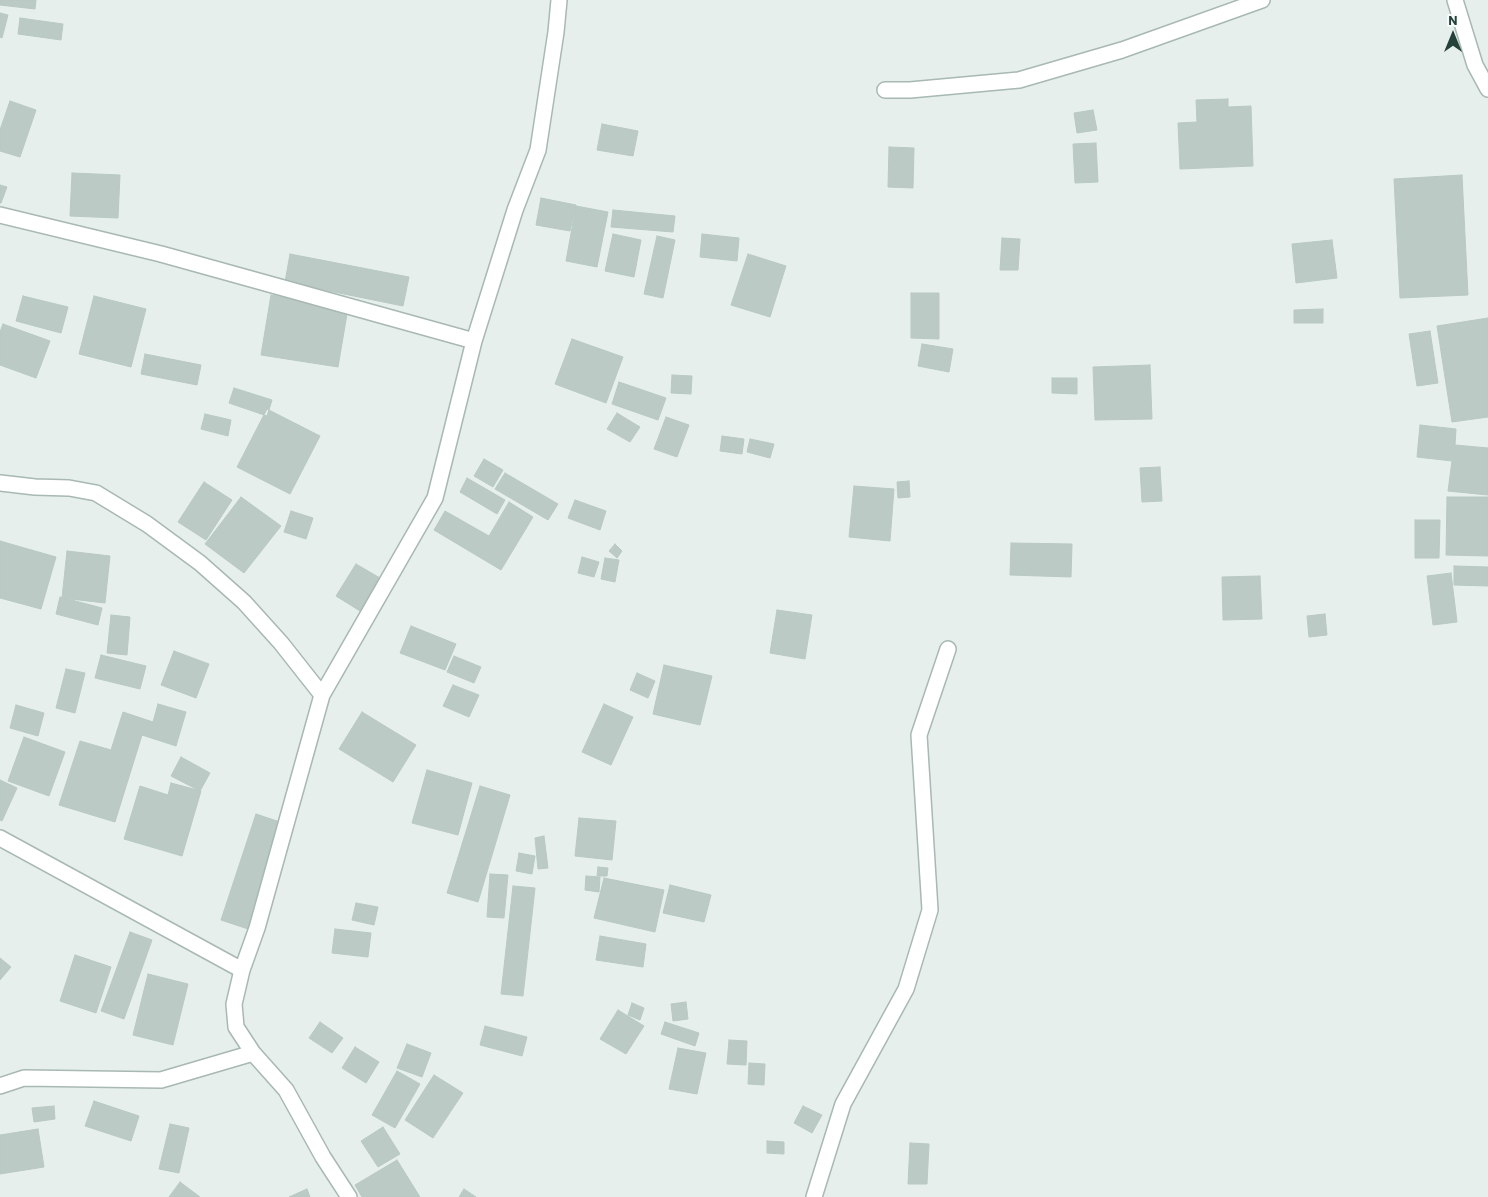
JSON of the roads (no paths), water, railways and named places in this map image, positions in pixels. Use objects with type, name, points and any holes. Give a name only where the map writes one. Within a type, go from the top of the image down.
[{"type":"street","points":[[349,1197],[323,1157],[286,1090],[253,1053],[236,1027],[234,1004],[242,970],[257,928],[322,695],[435,498],[474,341],[516,210],[538,150],[559,0]]},
{"type":"street","points":[[885,90],[910,90],[1019,80],[1122,50],[1262,0]]},
{"type":"street","points":[[1455,0],[1475,65],[1488,89]]},
{"type":"street","points":[[0,216],[154,252],[474,341]]},
{"type":"street","points":[[0,483],[69,488],[96,493],[147,524],[200,563],[244,602],[322,695]]},
{"type":"street","points":[[814,1197],[843,1104],[906,989],[930,910],[919,735],[948,649]]},
{"type":"street","points":[[0,838],[242,970]]},
{"type":"street","points":[[0,1086],[24,1078],[161,1080],[253,1053]]}]
